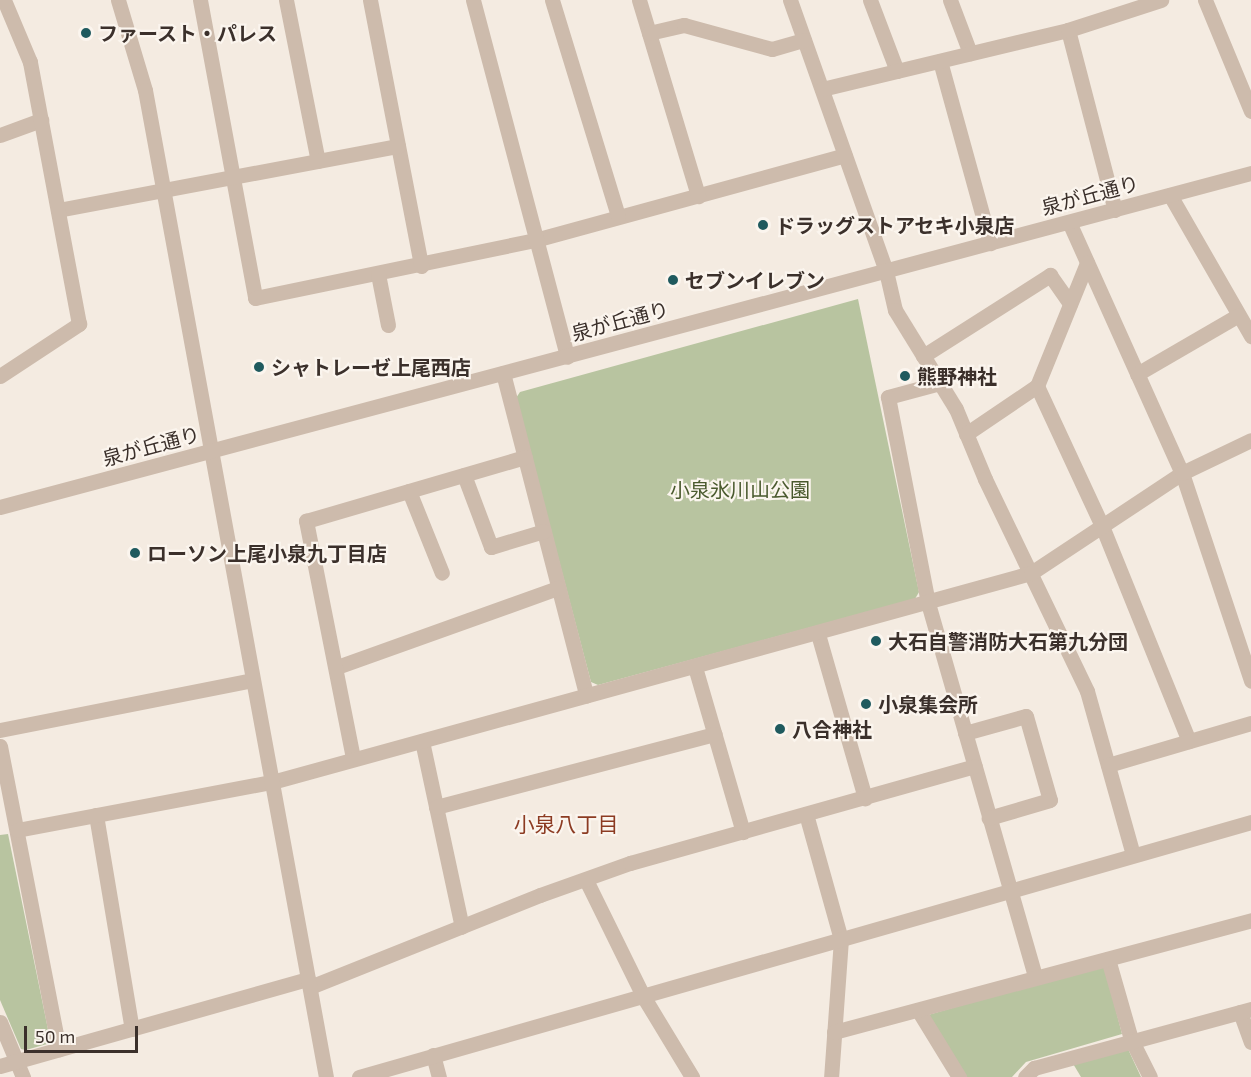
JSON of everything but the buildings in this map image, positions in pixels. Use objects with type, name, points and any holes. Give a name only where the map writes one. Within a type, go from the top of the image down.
[{"type":"street","points":[[0,376],[79,324],[30,62],[4,0]]},
{"type":"street","points":[[118,0],[145,90],[161,191],[273,782],[326,1077]]},
{"type":"street","points":[[200,0],[255,298],[422,266],[535,240],[845,155]]},
{"type":"street","points":[[286,0],[318,161]]},
{"type":"street","points":[[370,0],[422,266]]},
{"type":"street","points":[[473,0],[567,357]]},
{"type":"street","points":[[552,0],[618,216]]},
{"type":"street","points":[[639,0],[698,196]]},
{"type":"street","points":[[790,0],[886,271],[895,310],[940,383],[966,434],[1087,692],[1133,855]]},
{"type":"street","points":[[870,0],[897,71]]},
{"type":"street","points":[[950,0],[970,53]]},
{"type":"street","points":[[822,89],[1068,30],[1161,0]]},
{"type":"street","points":[[1204,0],[1251,111]]},
{"type":"street","points":[[649,33],[684,25],[772,49],[804,40]]},
{"type":"street","points":[[0,36],[15,30]]},
{"type":"street","points":[[1068,30],[1115,210]]},
{"type":"street","points":[[940,61],[990,243]]},
{"type":"street","points":[[0,135],[41,120]]},
{"type":"street","points":[[58,210],[398,146]]},
{"type":"street","name":"泉が丘通り","points":[[0,507],[1251,173]]},
{"type":"street","points":[[1170,195],[1237,316],[1251,336]]},
{"type":"street","points":[[1069,222],[1182,473],[1251,681]]},
{"type":"street","points":[[966,434],[1037,386],[1087,263]]},
{"type":"street","points":[[378,274],[388,325]]},
{"type":"street","points":[[923,356],[1050,275],[1070,304]]},
{"type":"street","points":[[1137,374],[1237,316]]},
{"type":"street","points":[[503,373],[586,695]]},
{"type":"street","points":[[940,383],[888,397],[928,603],[1035,977]]},
{"type":"street","points":[[1037,386],[1102,526],[1189,741]]},
{"type":"street","points":[[17,830],[273,782],[353,758],[818,634],[1031,573],[1182,473],[1251,440]]},
{"type":"street","points":[[353,758],[337,667],[306,521],[525,457]]},
{"type":"street","points":[[464,475],[491,547],[544,531]]},
{"type":"street","points":[[409,491],[442,573]]},
{"type":"street","points":[[337,667],[558,588]]},
{"type":"street","points":[[818,634],[865,798]]},
{"type":"street","points":[[695,667],[743,832]]},
{"type":"street","points":[[0,730],[252,680]]},
{"type":"street","points":[[965,733],[1026,716],[1050,800],[989,818]]},
{"type":"street","points":[[1108,765],[1251,723]]},
{"type":"street","points":[[436,807],[715,734]]},
{"type":"street","points":[[422,741],[462,927]]},
{"type":"street","points":[[0,746],[59,1049]]},
{"type":"street","points":[[0,1066],[309,983],[630,863],[975,766]]},
{"type":"street","points":[[806,814],[841,939],[831,1077]]},
{"type":"street","points":[[96,815],[132,1029]]},
{"type":"street","points":[[359,1077],[1251,822]]},
{"type":"street","points":[[586,880],[643,996],[692,1077]]},
{"type":"street","points":[[834,1032],[1251,920]]},
{"type":"street","points":[[1108,959],[1131,1039],[1150,1077]]},
{"type":"street","points":[[918,1010],[959,1077]]},
{"type":"street","points":[[1033,1074],[1131,1039],[1246,1010],[1251,1042]]},
{"type":"street","points":[[0,1022],[23,1077]]},
{"type":"street","points":[[433,1055],[439,1077]]},
{"type":"green space","name":"小泉氷川山公園","points":[[858,299],[919,592],[915,599],[598,685],[591,682],[516,398],[520,392]]},
{"type":"green space","points":[[8,834],[50,1039],[47,1044],[26,1050],[21,1049],[0,1000],[0,835]]},
{"type":"green space","points":[[1104,964],[1122,1034],[1026,1062],[1012,1077],[966,1077],[928,1015]]},
{"type":"green space","points":[[1128,1049],[1141,1077],[1081,1077],[1072,1062]]},
{"type":"place","name":"ファースト・パレス","points":[[86,33]]},
{"type":"place","name":"ドラッグストアセキ小泉店","points":[[763,225]]},
{"type":"place","name":"セブンイレブン","points":[[673,280]]},
{"type":"place","name":"シャトレーゼ上尾西店","points":[[259,367]]},
{"type":"place","name":"熊野神社","points":[[905,376]]},
{"type":"place","name":"ローソン上尾小泉九丁目店","points":[[135,553]]},
{"type":"place","name":"大石自警消防大石第九分団","points":[[876,641]]},
{"type":"place","name":"小泉集会所","points":[[866,704]]},
{"type":"place","name":"八合神社","points":[[780,729]]},
{"type":"district","name":"小泉八丁目","points":[[566,824]]}]
